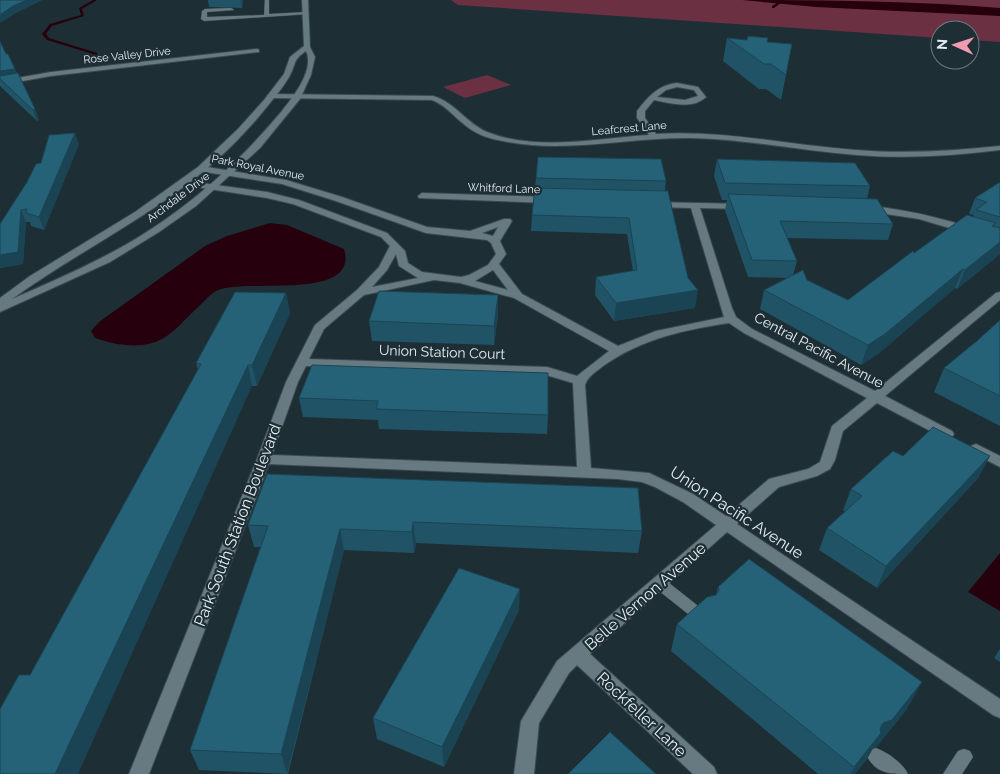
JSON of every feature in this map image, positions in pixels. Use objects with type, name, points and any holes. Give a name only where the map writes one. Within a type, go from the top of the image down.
[{"type":"street","name":"Archdale Drive","points":[[0,309],[106,260],[156,230],[214,187],[257,146],[297,97],[308,75],[312,57],[307,47],[305,0]]},
{"type":"street","name":"Archdale Drive","points":[[0,303],[34,278],[138,214],[201,169],[241,131],[287,74],[292,58],[307,47]]},
{"type":"street","name":"Rose Valley Drive","points":[[0,83],[51,74],[257,51]]},
{"type":"street","points":[[652,98],[689,102],[699,100],[702,97],[696,88],[684,85],[667,86],[658,90],[641,111],[641,118],[654,137]]},
{"type":"street","name":"Leafcrest Lane","points":[[271,96],[433,98],[445,102],[468,124],[483,133],[505,140],[526,142],[578,144],[654,137],[716,137],[888,154],[917,154],[1000,148]]},
{"type":"street","name":"Park Royal Avenue","points":[[201,169],[283,182],[339,199],[426,230],[470,234],[495,241]]},
{"type":"street","name":"Park Royal Avenue","points":[[183,182],[266,195],[296,202],[384,235],[400,251],[403,264],[419,275],[461,280],[472,278],[494,264]]},
{"type":"street","name":"Whitford Lane","points":[[422,196],[562,201]]},
{"type":"street","points":[[317,211],[339,199]]},
{"type":"street","points":[[514,199],[507,221],[495,241],[500,254],[494,264],[518,296]]},
{"type":"street","points":[[648,203],[754,206]]},
{"type":"street","name":"Central Pacific Avenue","points":[[696,205],[726,308],[731,319],[748,331],[1000,462]]},
{"type":"street","points":[[858,209],[921,216],[947,222],[1000,240]]},
{"type":"street","points":[[470,234],[507,221]]},
{"type":"street","name":"Park South Station Boulevard","points":[[139,774],[264,459],[292,382],[319,327],[361,292],[384,268],[395,246]]},
{"type":"street","name":"Park South Station Boulevard","points":[[361,292],[434,278]]},
{"type":"street","points":[[461,280],[518,296],[616,350]]},
{"type":"street","points":[[876,398],[1000,294]]},
{"type":"street","points":[[584,472],[579,381],[616,350],[654,333],[731,319]]},
{"type":"street","name":"Union Station Court","points":[[302,362],[547,371],[579,381]]},
{"type":"street","name":"Belle Vernon Avenue","points":[[524,774],[530,721],[563,667],[774,483],[819,471],[824,467],[828,462],[832,438],[837,429],[876,398]]},
{"type":"street","name":"Union Pacific Avenue","points":[[264,459],[584,472],[635,476],[652,480],[688,498],[1000,710]]},
{"type":"street","name":"Rockfeller Lane","points":[[577,654],[708,774]]},
{"type":"lane","points":[[266,16],[267,0]]},
{"type":"lane","points":[[258,9],[266,8]]},
{"type":"lane","points":[[231,10],[205,12],[204,19],[306,14]]},
{"type":"lane","points":[[659,583],[702,617]]},
{"type":"lane","points":[[876,756],[899,774]]},
{"type":"lane","points":[[952,774],[964,757]]},
{"type":"shaded area","points":[[451,0],[1000,0],[1000,42],[980,41],[980,20],[930,20],[930,37],[458,5]]},
{"type":"shaded area","points":[[742,0],[871,1],[936,4],[1000,8],[1000,16],[816,7]]},
{"type":"shaded area","points":[[487,75],[511,85],[465,98],[443,87]]},
{"type":"shaded area","points":[[270,223],[287,225],[344,249],[344,266],[334,276],[317,282],[296,285],[230,287],[216,291],[171,333],[154,342],[128,345],[111,343],[95,338],[91,331],[99,322],[205,246],[227,236]]},
{"type":"shaded area","points":[[1000,553],[1000,611],[968,592]]},
{"type":"building","points":[[0,0],[27,0],[13,6],[0,15]]},
{"type":"building","points":[[748,36],[768,38],[767,42],[792,44],[786,75],[771,64],[764,64],[727,38],[747,40]]},
{"type":"building","points":[[0,41],[6,54],[8,54],[15,69],[0,71]]},
{"type":"building","points":[[18,73],[35,109],[33,110],[0,79],[0,76]]},
{"type":"building","points":[[75,133],[39,217],[26,213],[27,209],[21,210],[18,252],[0,255],[0,224],[27,182],[36,164],[41,163],[49,135]]},
{"type":"building","points":[[538,157],[661,159],[666,181],[536,178]]},
{"type":"building","points":[[717,159],[855,163],[870,186],[725,183]]},
{"type":"building","points":[[1000,182],[1000,217],[976,210],[987,202],[975,198]]},
{"type":"building","points":[[535,188],[668,191],[688,278],[698,290],[616,303],[596,277],[637,270],[629,218],[532,215]]},
{"type":"building","points":[[728,194],[877,199],[893,224],[780,221],[797,261],[752,260]]},
{"type":"building","points":[[967,215],[996,223],[992,226],[1000,228],[1000,242],[965,270],[963,269],[885,334],[868,345],[764,290],[803,270],[807,280],[848,300],[913,251],[914,253]]},
{"type":"building","points":[[379,291],[498,295],[494,326],[369,321]]},
{"type":"building","points":[[235,292],[286,293],[252,365],[248,365],[55,774],[0,774],[0,709],[19,675],[30,675],[201,364],[196,363]]},
{"type":"building","points":[[1000,320],[1000,396],[944,368]]},
{"type":"building","points":[[312,365],[548,373],[548,415],[376,409],[378,401],[299,398]]},
{"type":"building","points":[[933,427],[990,456],[886,566],[827,528],[862,496],[851,489],[893,451],[903,456]]},
{"type":"building","points":[[267,474],[638,488],[642,531],[413,522],[412,532],[340,529],[281,754],[190,750],[268,526],[248,525]]},
{"type":"building","points":[[749,559],[922,682],[892,720],[883,723],[880,729],[881,733],[854,767],[677,624],[707,597],[716,595],[719,590],[718,587]]},
{"type":"building","points":[[459,568],[520,589],[442,747],[373,718]]},
{"type":"building","points":[[610,732],[656,774],[568,774]]},
{"type":"waterway","points":[[88,62],[96,54],[48,39],[44,34],[51,25],[83,15],[80,9],[95,0]]},
{"type":"waterway","points":[[773,7],[783,0]]}]
